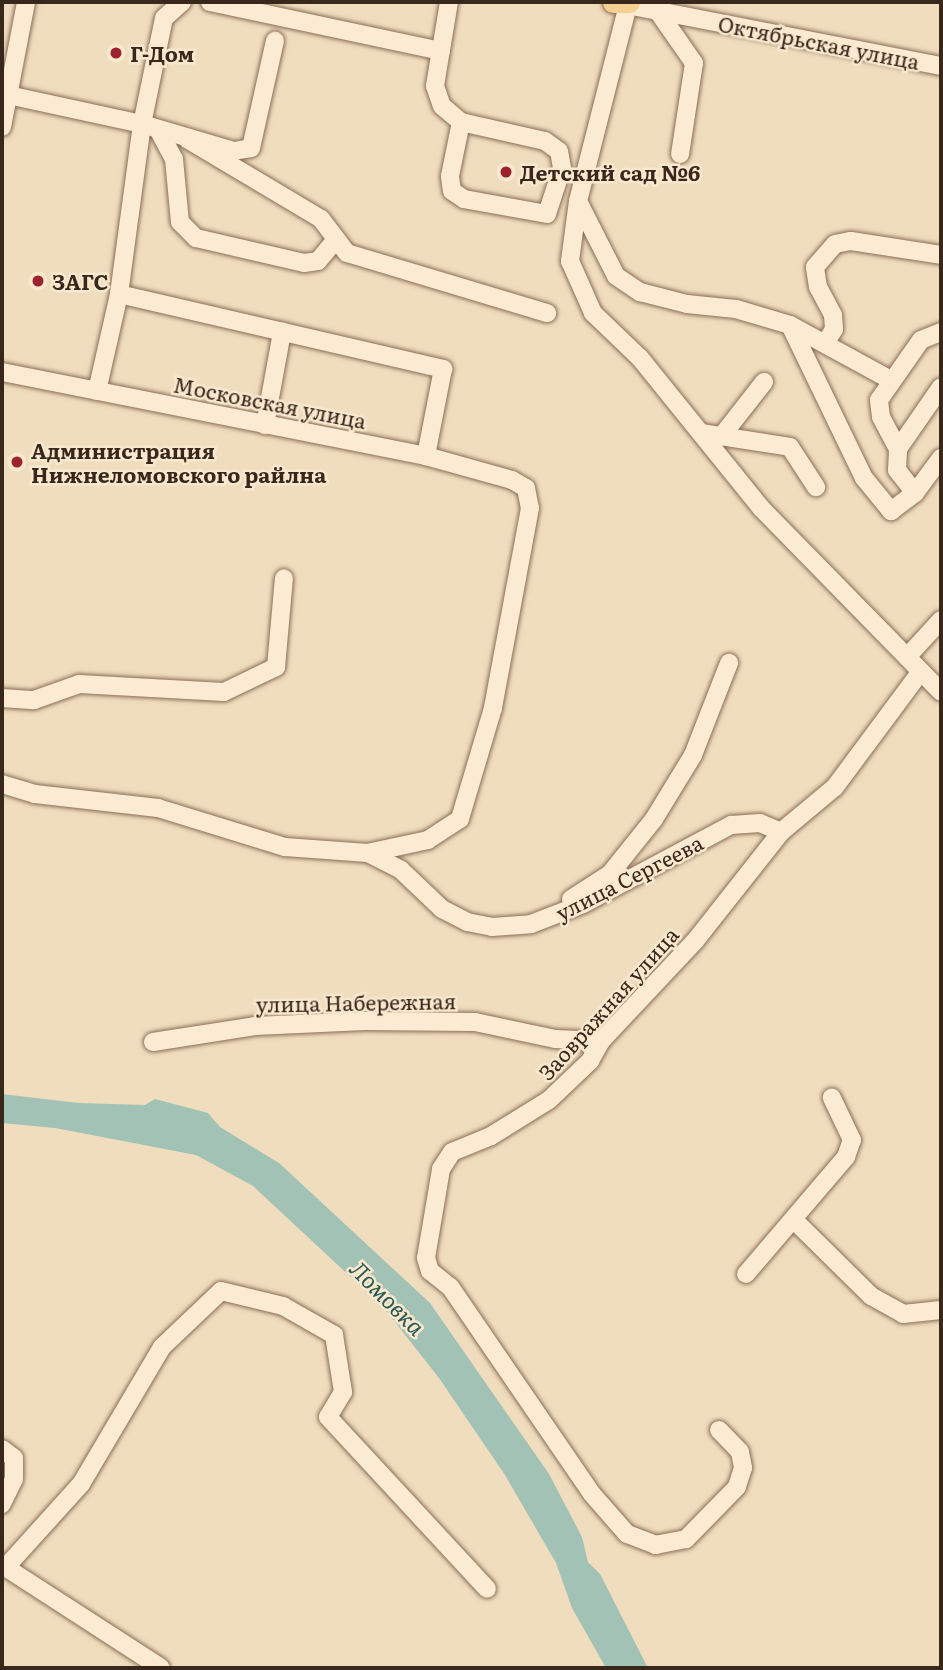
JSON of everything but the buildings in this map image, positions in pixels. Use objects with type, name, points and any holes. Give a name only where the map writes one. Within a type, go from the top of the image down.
[{"type":"street","points":[[2,127],[26,2]]},
{"type":"street","points":[[97,391],[151,128],[164,18],[182,2]]},
{"type":"street","points":[[210,2],[441,51]]},
{"type":"street","points":[[449,2],[435,86],[442,106],[461,122],[545,141],[559,151],[562,168],[547,214],[464,199],[453,191],[450,176],[461,122]]},
{"type":"street","points":[[623,3],[578,201],[570,261],[593,313],[640,358],[761,508],[941,692]]},
{"type":"street","name":"Октябрьская улица","points":[[623,3],[941,66]]},
{"type":"street","points":[[657,10],[694,63],[680,154]]},
{"type":"street","points":[[8,95],[151,128],[234,151],[251,148],[275,41]]},
{"type":"street","points":[[151,128],[174,159],[180,222],[196,238],[304,263],[318,261],[335,241]]},
{"type":"street","points":[[187,139],[288,195],[321,219],[335,241],[347,253],[547,313]]},
{"type":"street","points":[[578,201],[617,276],[640,292],[687,304],[736,309],[790,325],[826,342],[891,380]]},
{"type":"street","points":[[826,342],[834,329],[833,315],[818,287],[816,267],[835,244],[851,241],[941,255]]},
{"type":"street","points":[[119,294],[443,369],[426,456]]},
{"type":"street","points":[[790,325],[864,478],[891,511],[915,493],[941,458]]},
{"type":"street","points":[[265,425],[282,332]]},
{"type":"street","points":[[915,493],[897,470],[898,449],[881,417],[879,400],[921,340],[941,332]]},
{"type":"street","name":"Московская улица","points":[[2,372],[426,456],[512,480],[526,488],[530,508],[484,744],[460,819],[428,840]]},
{"type":"street","points":[[724,433],[764,382]]},
{"type":"street","points":[[898,449],[941,387]]},
{"type":"street","points":[[701,433],[724,433],[790,447],[816,487]]},
{"type":"street","points":[[2,698],[34,701],[79,684],[224,692],[276,667],[284,578]]},
{"type":"street","points":[[906,657],[941,620]]},
{"type":"street","points":[[531,924],[610,874],[654,819],[693,755],[729,663]]},
{"type":"street","name":"Заовражная улица","points":[[719,1430],[740,1452],[743,1468],[737,1487],[686,1539],[656,1545],[627,1534],[592,1494],[450,1287],[430,1271],[426,1258],[441,1169],[452,1152],[491,1136],[550,1100],[590,1061],[601,1041],[695,941],[781,832],[835,787],[921,671]]},
{"type":"street","name":"улица Сергеева","points":[[2,785],[35,794],[158,808],[285,847],[368,852],[413,881],[442,909],[467,922],[492,927],[531,924],[583,904],[731,825],[760,823],[781,832]]},
{"type":"street","points":[[368,852],[428,840]]},
{"type":"street","points":[[413,881],[412,861],[428,840]]},
{"type":"street","name":"улица Набережная","points":[[153,1042],[256,1026],[365,1021],[475,1022],[555,1039],[601,1041]]},
{"type":"street","points":[[746,1274],[795,1221],[846,1157],[852,1140],[832,1098]]},
{"type":"street","points":[[795,1221],[871,1296],[903,1314],[941,1310]]},
{"type":"street","points":[[161,1668],[4,1566],[81,1484],[162,1347],[221,1292],[283,1306],[334,1335],[343,1392],[328,1418],[487,1589]]},
{"type":"street","points":[[2,1449],[14,1458],[15,1479],[2,1504]]},
{"type":"water","name":"Ломовка","points":[[2,1094],[78,1103],[145,1105],[155,1099],[208,1113],[220,1127],[279,1163],[430,1303],[549,1474],[582,1537],[588,1562],[600,1574],[648,1668],[606,1668],[572,1608],[556,1563],[505,1475],[439,1378],[384,1308],[253,1186],[196,1155],[55,1128],[2,1123]]},
{"type":"place","name":"Г-Дом","points":[[116,53]]},
{"type":"place","name":"Детский сад №6","points":[[506,172]]},
{"type":"place","name":"ЗАГС","points":[[38,281]]},
{"type":"place","name":"Администрация Нижнеломовского райлна","points":[[17,462]]}]
